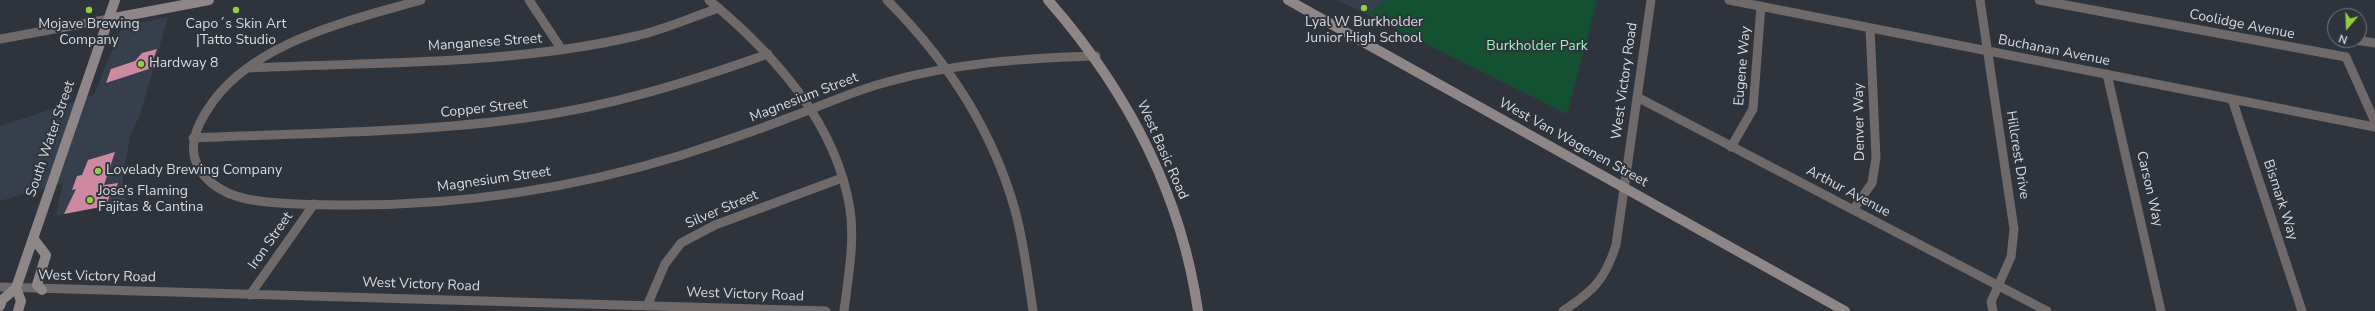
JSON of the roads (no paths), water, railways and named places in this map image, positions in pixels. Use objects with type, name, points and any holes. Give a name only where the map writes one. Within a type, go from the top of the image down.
[{"type":"main road","name":"South Water Street","points":[[0,306],[2,300],[16,288],[116,0]]},
{"type":"main road","points":[[109,19],[209,0]]},
{"type":"main road","name":"West Basic Road","points":[[1048,0],[1074,27],[1096,56],[1138,123],[1168,193],[1188,252],[1198,311]]},
{"type":"main road","name":"West Van Wagenen Street","points":[[1288,0],[1845,311]]},
{"type":"main road","points":[[33,238],[46,255],[37,285],[42,290]]},
{"type":"main road","name":"South Water Street","points":[[16,288],[21,301],[18,311]]},
{"type":"street","name":"Magnesium Street","points":[[421,0],[337,25],[297,40],[247,68],[229,82],[205,109],[193,138],[192,149],[197,166],[209,182],[229,194],[264,202],[364,205],[431,202],[493,195],[568,183],[678,156],[767,126],[884,82],[947,67],[1028,57],[1096,56]]},
{"type":"street","points":[[529,0],[562,50]]},
{"type":"street","points":[[709,0],[768,54],[787,76],[810,109],[835,158],[850,208],[851,251],[844,311]]},
{"type":"street","points":[[887,0],[923,36],[947,67],[972,107],[992,147],[1007,186],[1021,236],[1033,311]]},
{"type":"street","name":"West Victory Road","points":[[1563,311],[1595,290],[1610,266],[1616,245],[1636,97],[1652,0]]},
{"type":"street","name":"Buchanan Avenue","points":[[1729,0],[2375,127]]},
{"type":"street","name":"Hillcrest Drive","points":[[1980,0],[2014,229],[2011,257],[1991,302],[1993,311]]},
{"type":"street","name":"Coolidge Avenue","points":[[2040,0],[2346,57],[2375,122]]},
{"type":"street","name":"Eugene Way","points":[[1731,147],[1749,119],[1753,109],[1761,6]]},
{"type":"street","name":"Manganese Street","points":[[247,68],[487,57],[562,50],[637,36],[719,8]]},
{"type":"street","points":[[0,39],[109,19]]},
{"type":"street","name":"Denver Way","points":[[1853,210],[1872,183],[1876,158],[1870,28]]},
{"type":"street","name":"Copper Street","points":[[193,138],[443,126],[526,118],[644,95],[698,79],[768,54]]},
{"type":"street","name":"Carson Way","points":[[2107,74],[2161,311]]},
{"type":"street","name":"Arthur Avenue","points":[[1636,97],[2047,311]]},
{"type":"street","name":"Bismark Way","points":[[2232,99],[2302,311]]},
{"type":"street","name":"Silver Street","points":[[647,306],[665,264],[681,243],[715,225],[842,178]]},
{"type":"street","name":"Iron Street","points":[[250,295],[314,204]]},
{"type":"street","name":"West Victory Road","points":[[0,288],[826,311]]},
{"type":"place","name":"Lyal W Burkholder Junior High School","points":[[1364,8]]},
{"type":"place","name":"Mojave Brewing Company","points":[[89,10]]},
{"type":"place","name":"Capo´s Skin Art |Tatto Studio","points":[[236,10]]},
{"type":"place","name":"Hardway 8","points":[[141,64]]},
{"type":"place","name":"Lovelady Brewing Company","points":[[98,171]]},
{"type":"place","name":"Jose’s Flaming Fajitas & Cantina","points":[[90,200]]},
{"type":"park label","name":"Burkholder Park","points":[[1537,47]]}]
